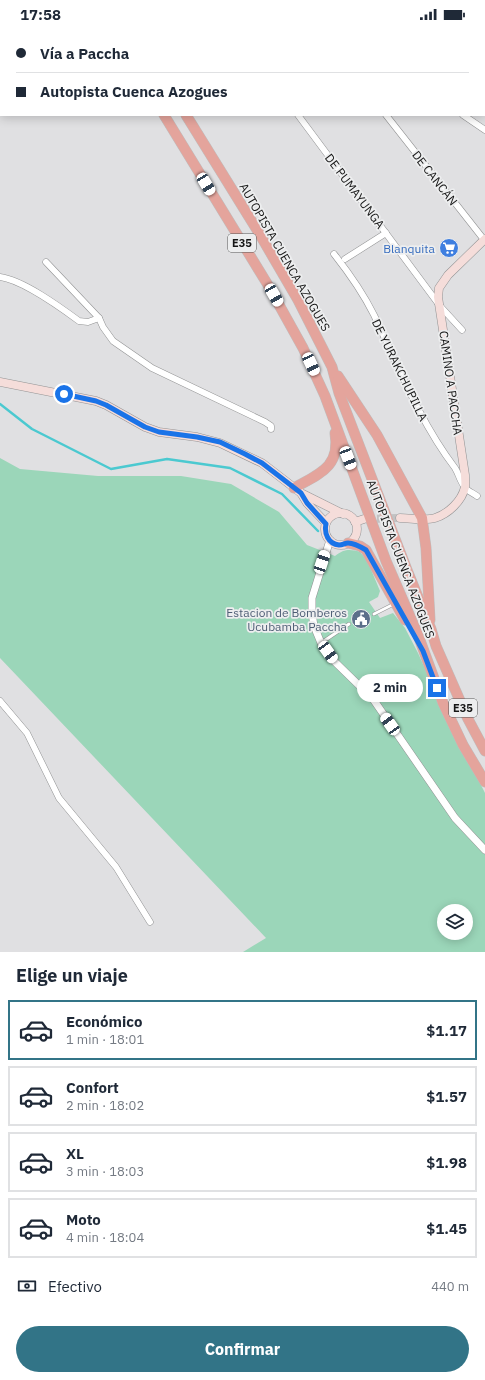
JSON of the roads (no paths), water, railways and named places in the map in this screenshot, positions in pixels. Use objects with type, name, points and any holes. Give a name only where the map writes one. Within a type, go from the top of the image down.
[{"type":"highway","name":"AUTOPISTA CUENCA AZOGUES","points":[[165,116],[279,304],[303,348],[325,396],[386,561],[418,635],[450,718],[463,745],[485,782]]},
{"type":"highway","name":"AUTOPISTA CUENCA AZOGUES","points":[[187,116],[286,280],[332,367],[340,393],[431,629],[436,646],[455,691],[485,751]]},
{"type":"highway","points":[[332,367],[377,435],[422,518],[426,548],[431,629]]},
{"type":"highway","points":[[298,491],[323,472],[332,462],[336,450],[336,444],[329,408]]},
{"type":"highway","points":[[348,543],[360,546],[366,550],[423,651]]},
{"type":"main road","name":"CAMINO A PACCHA","points":[[465,488],[465,475],[438,297],[439,288],[448,275],[485,240]]},
{"type":"main road","points":[[0,382],[96,401],[145,427],[159,432],[197,437],[220,442],[262,463],[298,491],[352,518],[356,526],[355,536],[348,543],[338,545],[330,540],[325,532],[326,524],[333,516],[343,514]]},
{"type":"main road","points":[[400,518],[434,518],[442,515],[453,508],[465,488]]},
{"type":"main road","points":[[298,491],[326,524]]},
{"type":"main road","points":[[355,522],[364,519]]},
{"type":"street","name":"DE PUMAYUNGA","points":[[299,116],[440,306],[462,330]]},
{"type":"street","name":"DE CANCÁN","points":[[387,116],[485,240]]},
{"type":"street","points":[[464,116],[485,130]]},
{"type":"street","points":[[346,258],[386,233]]},
{"type":"street","name":"DE YURAKCHUPILLA","points":[[334,254],[350,275],[373,314],[422,418],[441,450],[458,473],[465,488]]},
{"type":"street","points":[[46,262],[99,318],[103,328],[113,341],[152,368],[265,422],[271,426],[271,429]]},
{"type":"street","points":[[0,277],[26,286],[79,321],[88,322],[99,318]]},
{"type":"street","points":[[465,488],[477,496]]},
{"type":"street","points":[[330,540],[312,598],[314,626],[321,642],[334,661],[373,699],[455,818],[485,850]]},
{"type":"street","points":[[0,701],[26,734],[59,798],[116,867],[150,922]]},
{"type":"lane","points":[[374,614],[396,604]]},
{"type":"lane","points":[[321,642],[349,624]]},
{"type":"waterway","points":[[0,404],[32,429],[111,469],[167,459],[230,468],[282,494],[318,531]]},
{"type":"tunnel","points":[[365,519],[400,518]]},
{"type":"place","name":"Blanquita","points":[[449,248]]},
{"type":"place","name":"Estacion de Bomberos Ucubamba Paccha","points":[[361,619]]}]
